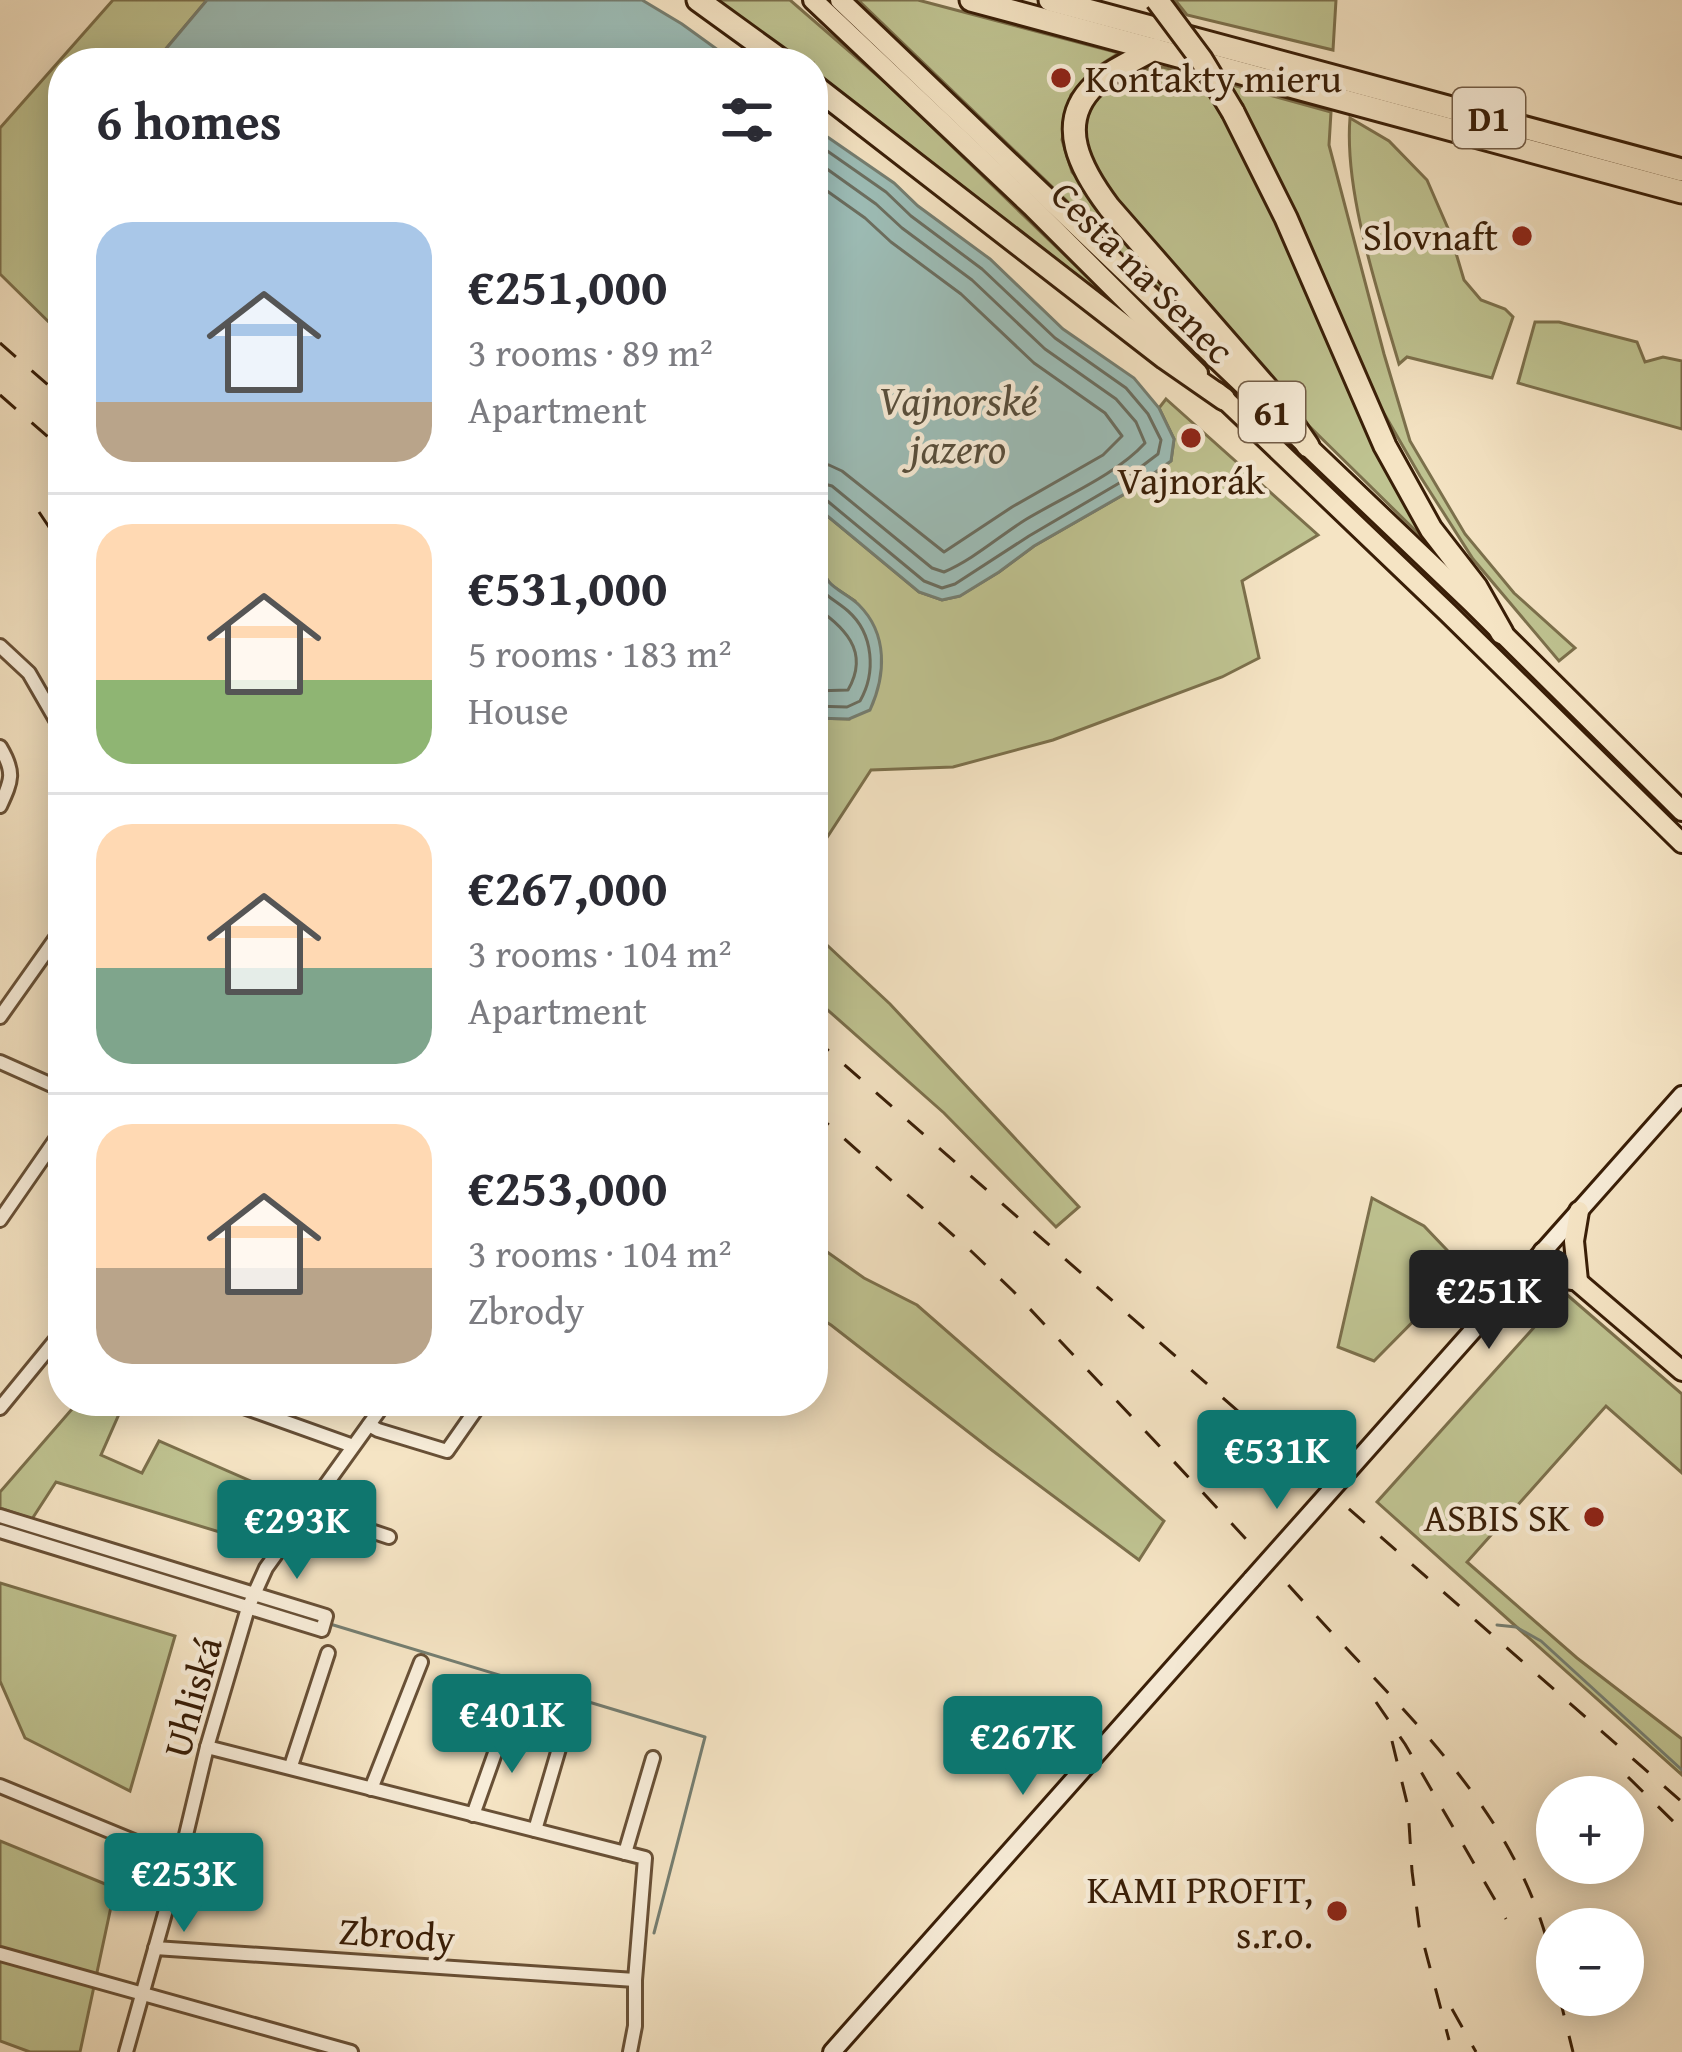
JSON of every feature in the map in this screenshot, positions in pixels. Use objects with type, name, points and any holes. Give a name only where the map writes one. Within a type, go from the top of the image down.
[{"type":"highway","points":[[698,0],[764,48]]},
{"type":"highway","name":"D1","points":[[971,0],[1152,38],[1682,170]]},
{"type":"highway","name":"D1","points":[[1050,0],[1152,38],[1682,192]]},
{"type":"highway","points":[[1083,0],[1152,38],[1083,99],[1074,125],[1079,160],[1089,180],[1273,395],[1308,446]]},
{"type":"highway","points":[[1157,0],[1233,112],[1405,486],[1476,587],[1502,633]]},
{"type":"highway","points":[[828,97],[1224,399]]},
{"type":"main road","name":"Cesta na Senec","points":[[840,0],[1682,811]]},
{"type":"main road","name":"Cesta na Senec","points":[[817,3],[1682,843]]},
{"type":"main road","points":[[832,2052],[1682,1095]]},
{"type":"main road","points":[[1578,1281],[1574,1241],[1579,1211]]},
{"type":"main road","points":[[1543,1252],[1682,1371]]},
{"type":"main road","points":[[1513,1285],[1545,1276],[1578,1281]]},
{"type":"street","points":[[0,646],[29,673],[48,706]]},
{"type":"street","points":[[0,747],[11,765],[10,784],[0,806]]},
{"type":"street","points":[[0,1017],[48,949]]},
{"type":"street","points":[[0,1062],[48,1083]]},
{"type":"street","points":[[0,1220],[48,1151]]},
{"type":"street","points":[[0,1408],[48,1353]]},
{"type":"street","points":[[269,1416],[353,1446]]},
{"type":"street","name":"Uhliská","points":[[126,2052],[251,1602],[266,1568],[375,1416]]},
{"type":"street","points":[[369,1425],[447,1450],[471,1416]]},
{"type":"street","points":[[308,1510],[389,1538]]},
{"type":"street","points":[[0,1516],[251,1602],[322,1630],[326,1616],[251,1602],[0,1532]]},
{"type":"street","points":[[291,1766],[328,1653]]},
{"type":"street","points":[[371,1789],[422,1662]]},
{"type":"street","points":[[473,1815],[506,1722]]},
{"type":"street","points":[[535,1830],[563,1735]]},
{"type":"street","points":[[207,1747],[645,1858],[630,2052]]},
{"type":"street","points":[[625,1853],[653,1758]]},
{"type":"street","points":[[0,1786],[179,1860]]},
{"type":"street","name":"Zbrody","points":[[155,1948],[635,1980]]},
{"type":"street","points":[[0,1954],[351,2052]]},
{"type":"green space","points":[[113,0],[207,0],[167,48],[71,48]]},
{"type":"green space","points":[[710,0],[790,0],[886,83],[1125,313],[828,88],[828,48],[776,48]]},
{"type":"green space","points":[[858,0],[918,0],[1119,53],[1091,71],[1071,95],[1062,140],[1072,172],[1183,305],[1152,283]]},
{"type":"green space","points":[[1175,0],[1336,0],[1333,50],[1187,15]]},
{"type":"green space","points":[[1163,67],[1198,77],[1232,124],[1364,425],[1427,542],[1304,421],[1227,335],[1087,161],[1085,113],[1105,85],[1127,72]]},
{"type":"green space","points":[[48,74],[48,321],[0,274],[0,128]]},
{"type":"green space","points":[[1229,84],[1331,112],[1329,145],[1410,441],[1465,534],[1514,593],[1575,648],[1559,661],[1473,559],[1370,389],[1255,130]]},
{"type":"green space","points":[[1350,118],[1389,141],[1427,180],[1464,280],[1481,300],[1513,317],[1492,378],[1407,357],[1399,364],[1357,209]]},
{"type":"green space","points":[[1535,322],[1559,322],[1637,342],[1645,362],[1663,357],[1682,361],[1682,429],[1518,383]]},
{"type":"green space","points":[[1166,399],[1318,535],[1242,581],[1259,658],[1222,677],[1053,740],[953,767],[871,770],[828,836],[828,718],[849,719],[855,601],[828,580],[828,516],[919,592],[942,600],[959,596],[1171,461],[1174,439],[1159,408]]},
{"type":"green space","points":[[828,946],[890,1004],[1079,1207],[1056,1227],[944,1113],[828,1010]]},
{"type":"green space","points":[[1372,1198],[1424,1226],[1465,1269],[1374,1361],[1338,1347]]},
{"type":"green space","points":[[828,1253],[864,1278],[917,1305],[1164,1521],[1139,1560],[989,1448],[831,1325]]},
{"type":"green space","points":[[1565,1293],[1682,1394],[1682,1473],[1606,1406],[1467,1562],[1577,1658],[1682,1739],[1682,1775],[1377,1502]]},
{"type":"green space","points":[[66,1416],[118,1416],[101,1455],[142,1473],[159,1441],[255,1483],[226,1534],[56,1482],[32,1519],[0,1508],[0,1492]]},
{"type":"green space","points":[[0,1583],[175,1636],[130,1791],[25,1738],[0,1681]]},
{"type":"green space","points":[[0,1841],[115,1888],[80,2052],[30,2052],[0,2041]]},
{"type":"water","points":[[207,0],[642,0],[715,48],[167,48]]},
{"type":"water","name":"Vajnorské jazero","points":[[828,137],[990,259],[1063,329],[1134,378],[1159,408],[1174,439],[1171,461],[960,596],[942,600],[919,592],[828,516]]},
{"type":"water","name":"Vajnorské jazero","points":[[828,580],[868,616],[881,655],[870,710],[849,719],[828,718]]},
{"type":"waterway","points":[[262,1604],[318,1620]]},
{"type":"waterway","points":[[330,1624],[705,1737],[654,1933]]},
{"type":"waterway","points":[[1497,1625],[1516,1627],[1541,1641],[1682,1770]]},
{"type":"railway","points":[[0,343],[48,385]]},
{"type":"railway","points":[[0,395],[48,437]]},
{"type":"railway","points":[[39,512],[48,526]]},
{"type":"railway","points":[[828,1050],[1682,1802]]},
{"type":"railway","points":[[828,1124],[1013,1291],[1428,1737],[1495,1825],[1536,1909]]},
{"type":"railway","points":[[1376,1702],[1506,1919]]},
{"type":"railway","points":[[1392,1741],[1408,1807],[1419,1926],[1449,2040]]},
{"type":"railway","points":[[1644,1793],[1682,1830]]},
{"type":"railway","points":[[1452,2009],[1476,2052]]},
{"type":"railway","points":[[1564,2016],[1573,2052]]},
{"type":"place","name":"Kontakty mieru","points":[[1061,78]]},
{"type":"place","name":"Slovnaft","points":[[1522,236]]},
{"type":"place","name":"Vajnorák","points":[[1191,438]]},
{"type":"place","name":"ASBIS SK","points":[[1594,1517]]},
{"type":"place","name":"KAMI PROFIT, s.r.o.","points":[[1337,1911]]}]
